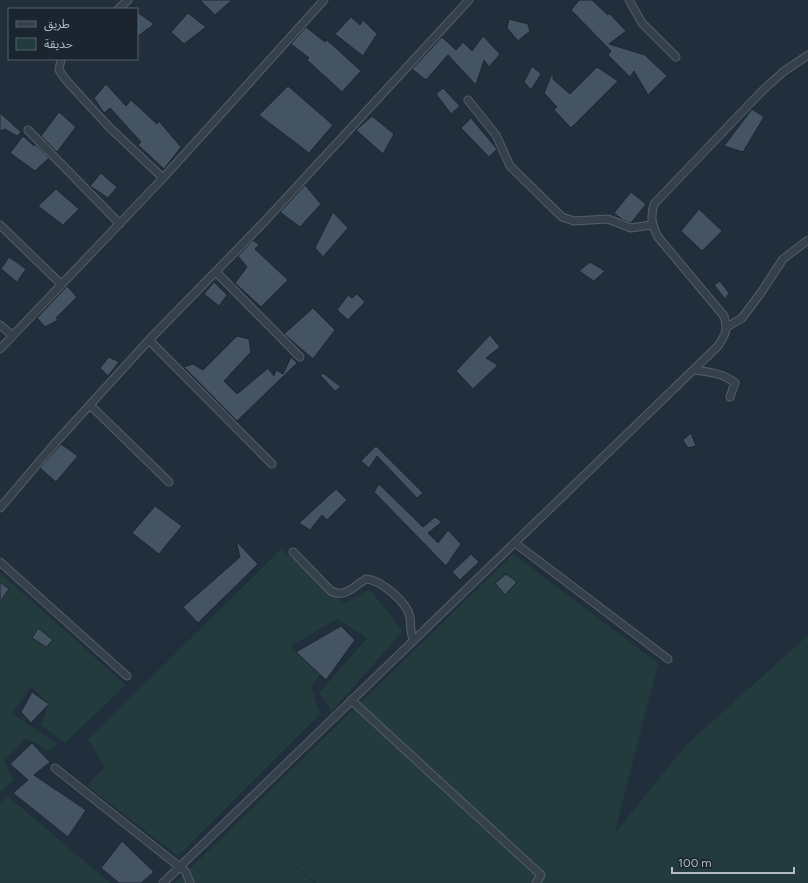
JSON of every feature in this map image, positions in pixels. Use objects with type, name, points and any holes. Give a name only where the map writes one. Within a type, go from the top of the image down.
[{"type":"street","points":[[119,8],[128,0]]},
{"type":"street","points":[[0,349],[163,178],[324,0]]},
{"type":"street","points":[[0,508],[149,340],[216,272],[469,0]]},
{"type":"street","points":[[630,0],[642,24],[676,57]]},
{"type":"street","points":[[163,883],[413,639],[515,543],[718,346],[727,327],[724,316],[658,237],[652,224],[651,214],[654,204],[760,92],[783,72],[808,55]]},
{"type":"street","points":[[61,60],[59,70],[65,79],[109,127],[163,178]]},
{"type":"street","points":[[468,100],[496,135],[510,166],[562,217],[574,221],[608,219],[631,228],[652,224]]},
{"type":"street","points":[[28,130],[120,224]]},
{"type":"street","points":[[0,225],[61,284]]},
{"type":"street","points":[[727,327],[742,318],[760,294],[783,258],[808,240]]},
{"type":"street","points":[[216,272],[300,357]]},
{"type":"street","points":[[0,325],[12,335]]},
{"type":"street","points":[[149,340],[272,464]]},
{"type":"street","points":[[694,370],[718,373],[735,383],[730,397]]},
{"type":"street","points":[[90,405],[168,482]]},
{"type":"street","points":[[515,543],[668,659]]},
{"type":"street","points":[[293,552],[335,594],[348,592],[366,579],[381,584],[405,606],[410,616],[411,634],[413,639]]},
{"type":"street","points":[[0,562],[127,676]]},
{"type":"street","points":[[351,700],[541,875],[536,883]]},
{"type":"street","points":[[55,768],[186,872],[190,883]]},
{"type":"green space","points":[[281,549],[344,604],[369,589],[403,631],[332,711],[319,693],[367,638],[337,619],[291,646],[320,674],[311,686],[320,714],[178,856],[87,786],[105,766],[88,740]]},
{"type":"green space","points":[[513,554],[658,663],[615,833],[687,744],[808,635],[808,883],[316,883],[272,846],[314,883],[175,883]]},
{"type":"green space","points":[[0,573],[126,685],[65,743],[41,725],[49,704],[31,687],[12,713],[57,744],[48,751],[26,738],[4,761],[14,780],[0,792]]},
{"type":"green space","points":[[8,796],[110,883],[0,883],[0,803]]},
{"type":"building","points":[[200,0],[232,0],[215,15]]},
{"type":"building","points":[[579,0],[592,0],[608,15],[609,13],[626,31],[609,44],[645,55],[667,76],[648,95],[634,71],[630,77],[608,55],[611,51],[571,10]]},
{"type":"building","points":[[138,13],[154,24],[138,36]]},
{"type":"building","points":[[188,13],[206,27],[184,44],[171,32]]},
{"type":"building","points":[[351,17],[360,25],[363,20],[377,34],[363,56],[335,34]]},
{"type":"building","points":[[509,19],[528,24],[530,31],[518,41],[507,28]]},
{"type":"building","points":[[306,27],[325,42],[327,40],[361,71],[342,92],[307,60],[309,58],[291,44]]},
{"type":"building","points":[[483,36],[500,54],[489,67],[484,60],[476,85],[448,55],[426,80],[412,69],[442,37],[456,50],[463,42],[472,51]]},
{"type":"building","points":[[532,66],[541,74],[531,90],[524,82]]},
{"type":"building","points":[[597,67],[618,81],[571,128],[554,110],[557,107],[544,93],[553,71],[553,79],[570,94]]},
{"type":"building","points":[[106,84],[126,106],[131,100],[157,124],[159,121],[181,147],[164,169],[138,145],[141,142],[110,108],[104,113],[94,98]]},
{"type":"building","points":[[288,86],[333,125],[309,153],[259,115]]},
{"type":"building","points":[[443,88],[460,106],[451,114],[436,94]]},
{"type":"building","points":[[752,109],[764,117],[743,152],[724,146]]},
{"type":"building","points":[[59,112],[76,127],[57,152],[41,136]]},
{"type":"building","points":[[0,113],[21,132],[17,136],[5,129],[0,131]]},
{"type":"building","points":[[372,116],[394,134],[383,154],[356,130]]},
{"type":"building","points":[[471,118],[497,149],[489,157],[461,128]]},
{"type":"building","points":[[23,136],[34,146],[35,144],[49,158],[35,171],[10,153]]},
{"type":"building","points":[[101,173],[117,187],[108,198],[90,186]]},
{"type":"building","points":[[305,185],[321,204],[300,227],[280,212]]},
{"type":"building","points":[[56,189],[79,209],[63,225],[38,206]]},
{"type":"building","points":[[631,192],[646,204],[631,223],[623,220],[614,213]]},
{"type":"building","points":[[699,209],[722,231],[702,251],[681,231]]},
{"type":"building","points":[[333,212],[348,228],[323,257],[315,248]]},
{"type":"building","points":[[253,240],[259,245],[255,249],[288,280],[261,307],[235,283],[247,267],[238,256]]},
{"type":"building","points":[[9,257],[26,269],[17,282],[1,269]]},
{"type":"building","points":[[590,262],[605,271],[594,281],[579,271]]},
{"type":"building","points":[[720,281],[729,293],[725,299],[714,285]]},
{"type":"building","points":[[214,282],[227,295],[219,306],[204,294]]},
{"type":"building","points":[[67,286],[77,297],[56,318],[58,320],[45,327],[37,318]]},
{"type":"building","points":[[357,294],[365,302],[348,320],[337,310],[348,295],[352,298]]},
{"type":"building","points":[[313,308],[335,330],[313,359],[284,334]]},
{"type":"building","points":[[490,335],[500,347],[486,358],[498,365],[473,389],[456,371]]},
{"type":"building","points":[[237,336],[249,339],[251,352],[224,381],[237,394],[268,368],[274,376],[276,370],[283,374],[291,357],[297,363],[237,421],[184,367],[193,364],[203,370]]},
{"type":"building","points":[[109,357],[119,362],[108,376],[100,368]]},
{"type":"building","points":[[323,373],[341,387],[335,391],[320,375]]},
{"type":"building","points":[[691,433],[696,446],[688,448],[683,440]]},
{"type":"building","points":[[61,444],[78,456],[56,482],[40,468]]},
{"type":"building","points":[[376,446],[423,493],[417,498],[377,456],[369,468],[361,461]]},
{"type":"building","points":[[379,484],[423,527],[435,517],[442,522],[428,533],[438,543],[448,530],[461,544],[446,566],[374,492]]},
{"type":"building","points":[[336,489],[347,500],[327,520],[322,515],[310,530],[299,523]]},
{"type":"building","points":[[155,506],[182,526],[159,554],[132,533]]},
{"type":"building","points":[[236,541],[258,564],[198,623],[183,607],[240,557]]},
{"type":"building","points":[[471,554],[479,562],[460,580],[452,572]]},
{"type":"building","points":[[506,574],[517,582],[505,595],[495,583]]},
{"type":"building","points":[[0,582],[9,589],[0,602]]},
{"type":"building","points":[[341,626],[355,640],[326,680],[296,652]]},
{"type":"building","points":[[38,628],[53,640],[46,647],[32,638]]},
{"type":"building","points":[[32,692],[49,704],[31,723],[21,712]]},
{"type":"building","points":[[32,743],[50,762],[34,775],[86,810],[68,837],[13,793],[28,780],[10,764]]},
{"type":"building","points":[[122,841],[154,872],[141,883],[119,883],[101,868]]}]
